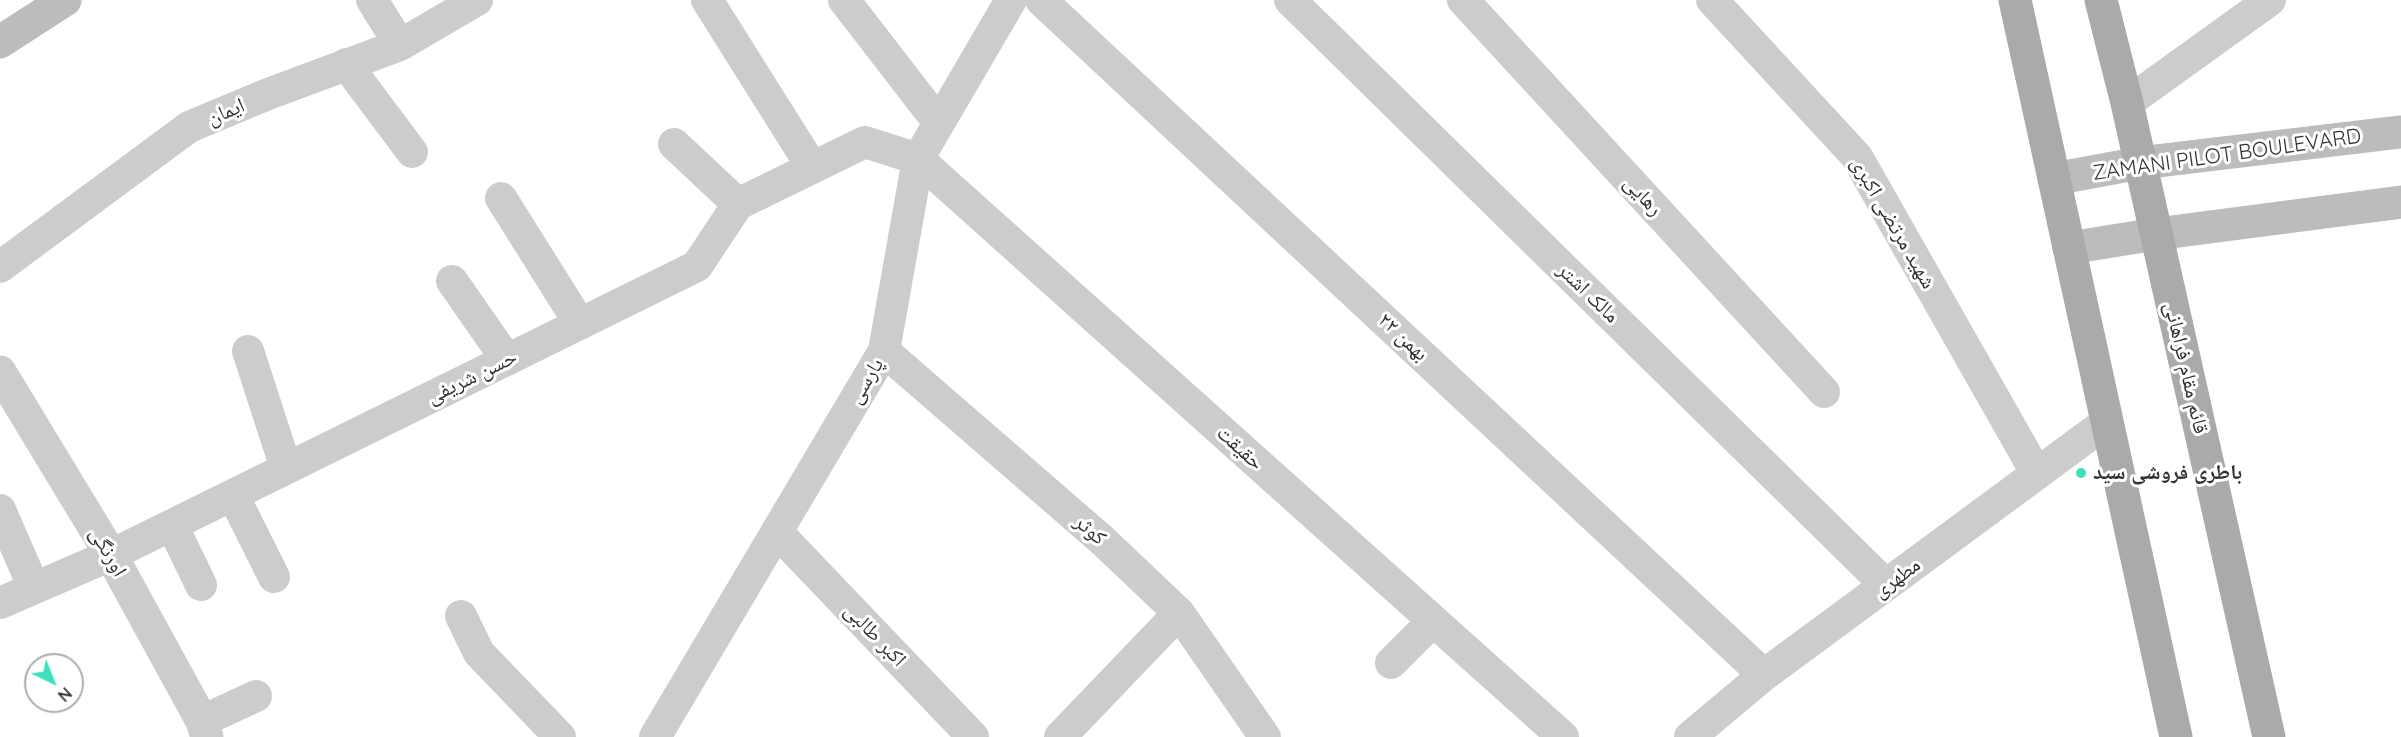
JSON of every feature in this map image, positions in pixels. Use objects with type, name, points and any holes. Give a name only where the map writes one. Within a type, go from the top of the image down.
[{"type":"main road","points":[[0,42],[65,0]]},
{"type":"main road","points":[[2015,0],[2176,737]]},
{"type":"main road","name":"قائم مقام فراهانی","points":[[2101,0],[2127,104],[2269,737]]},
{"type":"main road","name":"ZAMANI PILOT BOULEVARD","points":[[2054,179],[2140,163],[2401,132]]},
{"type":"main road","points":[[2069,248],[2156,234],[2401,202]]},
{"type":"street","points":[[372,0],[400,45]]},
{"type":"street","name":"ایمان","points":[[0,267],[189,128],[268,94],[400,45],[477,0]]},
{"type":"street","points":[[707,0],[812,167]]},
{"type":"street","points":[[844,0],[939,123]]},
{"type":"street","name":"پارسی","points":[[664,733],[777,532],[884,351],[918,159],[1011,0]]},
{"type":"street","name":"۲۲ بهمن","points":[[1041,0],[1764,675]]},
{"type":"street","name":"مالک اشتر","points":[[1290,0],[1886,585]]},
{"type":"street","name":"رهایی","points":[[1463,0],[1824,392]]},
{"type":"street","name":"شهید مرتضی اکبری","points":[[1712,0],[1857,157],[2037,474]]},
{"type":"street","points":[[2127,104],[2270,0]]},
{"type":"street","points":[[346,64],[412,152]]},
{"type":"street","name":"حسن شریفی","points":[[0,603],[111,555],[697,266],[738,204],[865,141],[918,159]]},
{"type":"street","points":[[674,144],[738,204]]},
{"type":"street","name":"حقیقت","points":[[918,159],[1563,737]]},
{"type":"street","points":[[501,198],[580,324]]},
{"type":"street","points":[[453,281],[507,360]]},
{"type":"street","points":[[248,351],[286,468]]},
{"type":"street","name":"کوثر","points":[[884,351],[1102,540],[1179,613],[1264,737]]},
{"type":"street","name":"اورنگی","points":[[0,372],[111,555],[204,729]]},
{"type":"street","name":"مطهری","points":[[1690,737],[1764,675],[2107,422]]},
{"type":"street","points":[[233,495],[274,578]]},
{"type":"street","points":[[0,510],[34,588]]},
{"type":"street","points":[[172,525],[201,585]]},
{"type":"street","name":"اکبر طالبی","points":[[777,532],[973,737]]},
{"type":"street","points":[[1060,737],[1179,613]]},
{"type":"street","points":[[460,616],[479,654],[560,737]]},
{"type":"street","points":[[1390,663],[1433,621]]},
{"type":"street","points":[[204,729],[256,696]]},
{"type":"place","name":"باطری فروشی سید","points":[[2081,473]]}]
